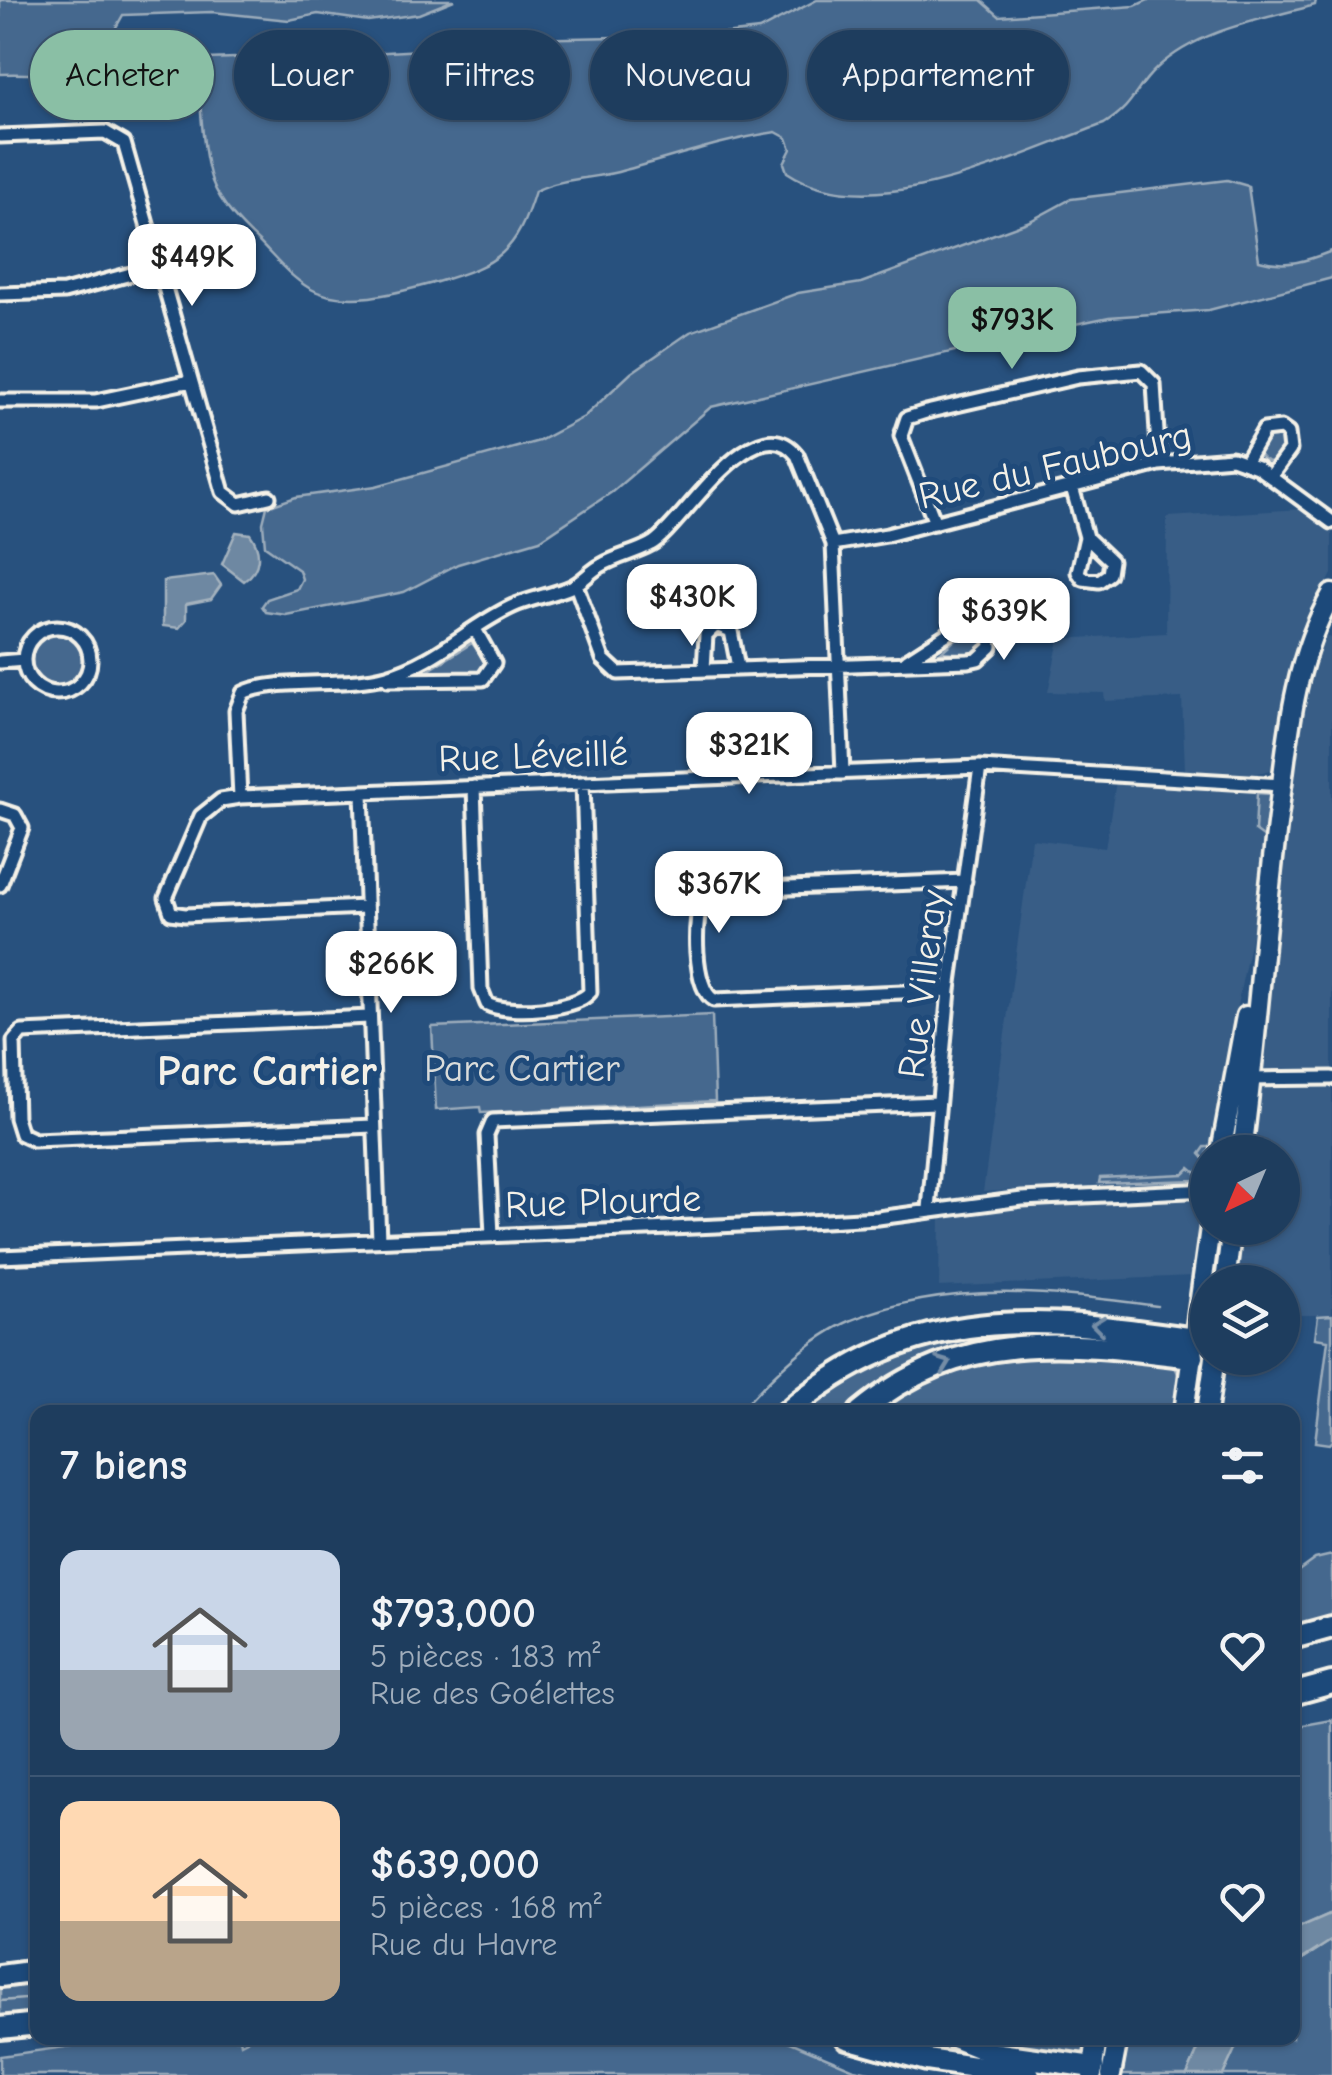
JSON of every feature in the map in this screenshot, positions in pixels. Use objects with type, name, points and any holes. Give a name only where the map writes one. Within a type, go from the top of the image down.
[{"type":"highway","points":[[796,1405],[828,1380],[880,1352],[940,1330],[980,1322],[1058,1320],[1190,1345]]},
{"type":"highway","points":[[870,1405],[910,1378],[996,1348],[1056,1342],[1190,1346]]},
{"type":"highway","points":[[1300,1636],[1332,1626]]},
{"type":"highway","points":[[1300,1692],[1332,1683]]},
{"type":"highway","points":[[0,1976],[30,1972]]},
{"type":"highway","points":[[0,2028],[30,2025]]},
{"type":"highway","points":[[872,2045],[927,2060],[1029,2075]]},
{"type":"highway","points":[[973,2045],[993,2053],[1102,2072]]},
{"type":"main road","points":[[1226,1135],[1242,1078],[1299,677],[1312,635],[1332,594]]},
{"type":"main road","points":[[1242,1078],[1242,1135]]},
{"type":"main road","points":[[1185,1405],[1192,1375]]},
{"type":"main road","points":[[1208,1405],[1213,1375]]},
{"type":"main road","points":[[1099,2045],[1102,2072]]},
{"type":"main road","points":[[1102,2072],[1115,2045]]},
{"type":"street","points":[[0,136],[94,131],[120,139],[128,151],[226,497],[238,504],[269,497]]},
{"type":"street","points":[[0,294],[64,292],[158,267]]},
{"type":"street","points":[[935,522],[901,436],[907,418],[926,412],[1078,377],[1141,371],[1154,384],[1159,464]]},
{"type":"street","points":[[0,401],[96,401],[192,381]]},
{"type":"street","points":[[1246,461],[1264,430],[1281,428],[1288,433],[1290,450],[1272,476]]},
{"type":"street","points":[[374,680],[426,662],[510,607],[576,586],[602,564],[667,534],[709,479],[727,464],[748,451],[778,443],[791,446],[797,455],[833,544],[844,773]]},
{"type":"street","name":"Rue du Faubourg","points":[[833,544],[1159,464],[1246,461],[1332,522]]},
{"type":"street","points":[[1072,488],[1086,537]]},
{"type":"street","points":[[576,586],[610,669],[628,673],[978,659],[991,646],[990,630],[974,620],[964,623],[907,660]]},
{"type":"street","points":[[704,669],[706,635],[716,625],[731,631],[738,667]]},
{"type":"street","points":[[60,626],[83,639],[90,663],[78,686],[54,693],[31,680],[24,660],[33,636],[60,626]]},
{"type":"street","points":[[240,796],[236,711],[243,693],[374,680],[484,679],[494,662],[476,631]]},
{"type":"street","points":[[0,662],[24,660]]},
{"type":"street","name":"Rue Léveillé","points":[[365,907],[171,913],[166,898],[208,807],[240,796],[980,767],[1282,785]]},
{"type":"street","name":"Rue Villeray","points":[[929,1209],[949,990],[980,767]]},
{"type":"street","points":[[474,787],[482,989],[487,1004],[504,1009],[574,1006],[590,992],[583,783]]},
{"type":"street","points":[[362,793],[379,1240]]},
{"type":"street","points":[[0,810],[14,815],[22,828],[0,885]]},
{"type":"street","points":[[949,990],[714,1000],[700,984],[697,912],[703,896],[714,890],[965,881]]},
{"type":"street","points":[[370,1017],[22,1032],[14,1041],[16,1118],[21,1134],[34,1140],[374,1126]]},
{"type":"street","points":[[1242,1078],[1332,1078]]},
{"type":"street","points":[[492,1235],[488,1135],[493,1122],[937,1104]]},
{"type":"street","name":"Rue Plourde","points":[[0,1257],[878,1218],[1022,1199],[1190,1191]]},
{"type":"shaded area","points":[[1303,509],[1332,528],[1332,574],[1298,642],[1271,770],[1251,775],[1185,770],[1182,698],[1105,701],[1104,693],[1048,692],[1059,639],[1166,633],[1167,517]]},
{"type":"shaded area","points":[[236,532],[250,534],[258,553],[257,566],[244,581],[222,564]]},
{"type":"shaded area","points":[[214,575],[221,585],[211,599],[186,604],[186,620],[179,628],[163,626],[163,581]]},
{"type":"shaded area","points":[[1320,636],[1332,638],[1332,1069],[1263,1069],[1259,1062],[1303,708]]},
{"type":"shaded area","points":[[1116,781],[1271,794],[1255,920],[1227,1053],[1215,1135],[1190,1135],[1190,1180],[983,1192],[1032,839],[1105,848]]},
{"type":"shaded area","points":[[1332,1084],[1332,1315],[1300,1315],[1300,1265],[1236,1265],[1239,1245],[1300,1245],[1300,1135],[1252,1135],[1258,1092],[1265,1086]]},
{"type":"shaded area","points":[[1190,1199],[1190,1245],[1197,1245],[1194,1265],[1190,1265],[1190,1276],[939,1287],[940,1217],[1022,1207]]},
{"type":"shaded area","points":[[1332,1913],[1332,1940],[1300,1961],[1300,1927]]},
{"type":"shaded area","points":[[1200,2045],[1237,2045],[1223,2075],[1187,2075]]},
{"type":"green space","points":[[0,0],[454,0],[419,14],[368,21],[318,14],[289,20],[212,12],[123,15],[115,30],[30,30],[30,74],[0,74]]},
{"type":"green space","points":[[817,0],[981,0],[999,16],[1135,6],[1148,0],[1316,0],[1315,5],[1232,28],[1192,44],[1157,68],[1129,103],[1104,124],[945,181],[860,193],[821,188],[787,172],[784,163],[791,149],[787,138],[776,132],[756,135],[535,191],[512,242],[490,262],[390,294],[339,297],[302,283],[226,206],[216,190],[202,120],[214,120],[214,59],[234,58],[234,120],[389,120],[389,52],[409,51],[409,120],[570,120],[570,38],[590,38],[590,120],[787,120],[787,30],[759,30]]},
{"type":"green space","points":[[1227,180],[1248,186],[1259,260],[1296,262],[1332,251],[1332,278],[1209,310],[1109,317],[1051,329],[711,407],[612,492],[540,540],[458,564],[404,592],[286,615],[266,612],[262,606],[267,599],[297,589],[302,579],[299,570],[265,546],[263,523],[267,507],[296,497],[376,486],[539,441],[584,417],[631,373],[690,332],[798,293],[861,283],[1030,221],[1071,199]]},
{"type":"green space","points":[[1272,434],[1282,438],[1286,448],[1282,458],[1272,462],[1262,458],[1258,448],[1262,438]]},
{"type":"green space","points":[[969,628],[982,631],[984,647],[971,654],[941,652]]},
{"type":"green space","points":[[57,632],[76,640],[84,659],[76,678],[57,686],[38,678],[30,659],[38,640]]},
{"type":"green space","points":[[472,643],[487,664],[482,672],[423,674]]},
{"type":"green space","points":[[1257,793],[1271,794],[1266,839],[1255,831]]},
{"type":"green space","name":"Parc Cartier","points":[[712,1015],[715,1101],[481,1113],[480,1107],[436,1110],[432,1027]]},
{"type":"green space","points":[[1190,1168],[1190,1180],[1099,1183],[1100,1178],[1184,1174]]},
{"type":"green space","points":[[1332,1315],[1329,1444],[1315,1442],[1328,1340],[1315,1338],[1318,1316]]},
{"type":"green space","points":[[972,1330],[1099,1336],[1051,1335],[996,1343],[872,1396],[860,1405],[808,1405],[859,1369]]},
{"type":"green space","points":[[1043,1350],[1173,1362],[1179,1376],[1177,1405],[881,1405],[932,1378],[995,1359]]},
{"type":"green space","points":[[1332,1555],[1332,1615],[1300,1624],[1300,1570],[1315,1559]]},
{"type":"green space","points":[[1332,1720],[1332,1913],[1300,1927],[1300,1726]]},
{"type":"green space","points":[[1332,1940],[1332,2075],[1223,2075],[1237,2045],[1300,2045],[1300,1961]]},
{"type":"green space","points":[[30,1981],[30,2012],[0,2016],[0,1984]]},
{"type":"green space","points":[[79,2045],[797,2045],[854,2069],[885,2075],[0,2075],[0,2056]]},
{"type":"green space","points":[[893,2045],[964,2045],[1017,2066],[935,2056]]},
{"type":"green space","points":[[999,2045],[1086,2045],[1083,2053],[1070,2056],[1028,2053]]},
{"type":"green space","points":[[1128,2045],[1200,2045],[1187,2075],[1122,2075]]},
{"type":"waterway","points":[[746,1405],[821,1337],[852,1320],[889,1307],[965,1294],[1003,1293],[1157,1306]]},
{"type":"waterway","points":[[0,2001],[30,1999]]},
{"type":"district","name":"Parc Cartier","points":[[267,1070]]}]
